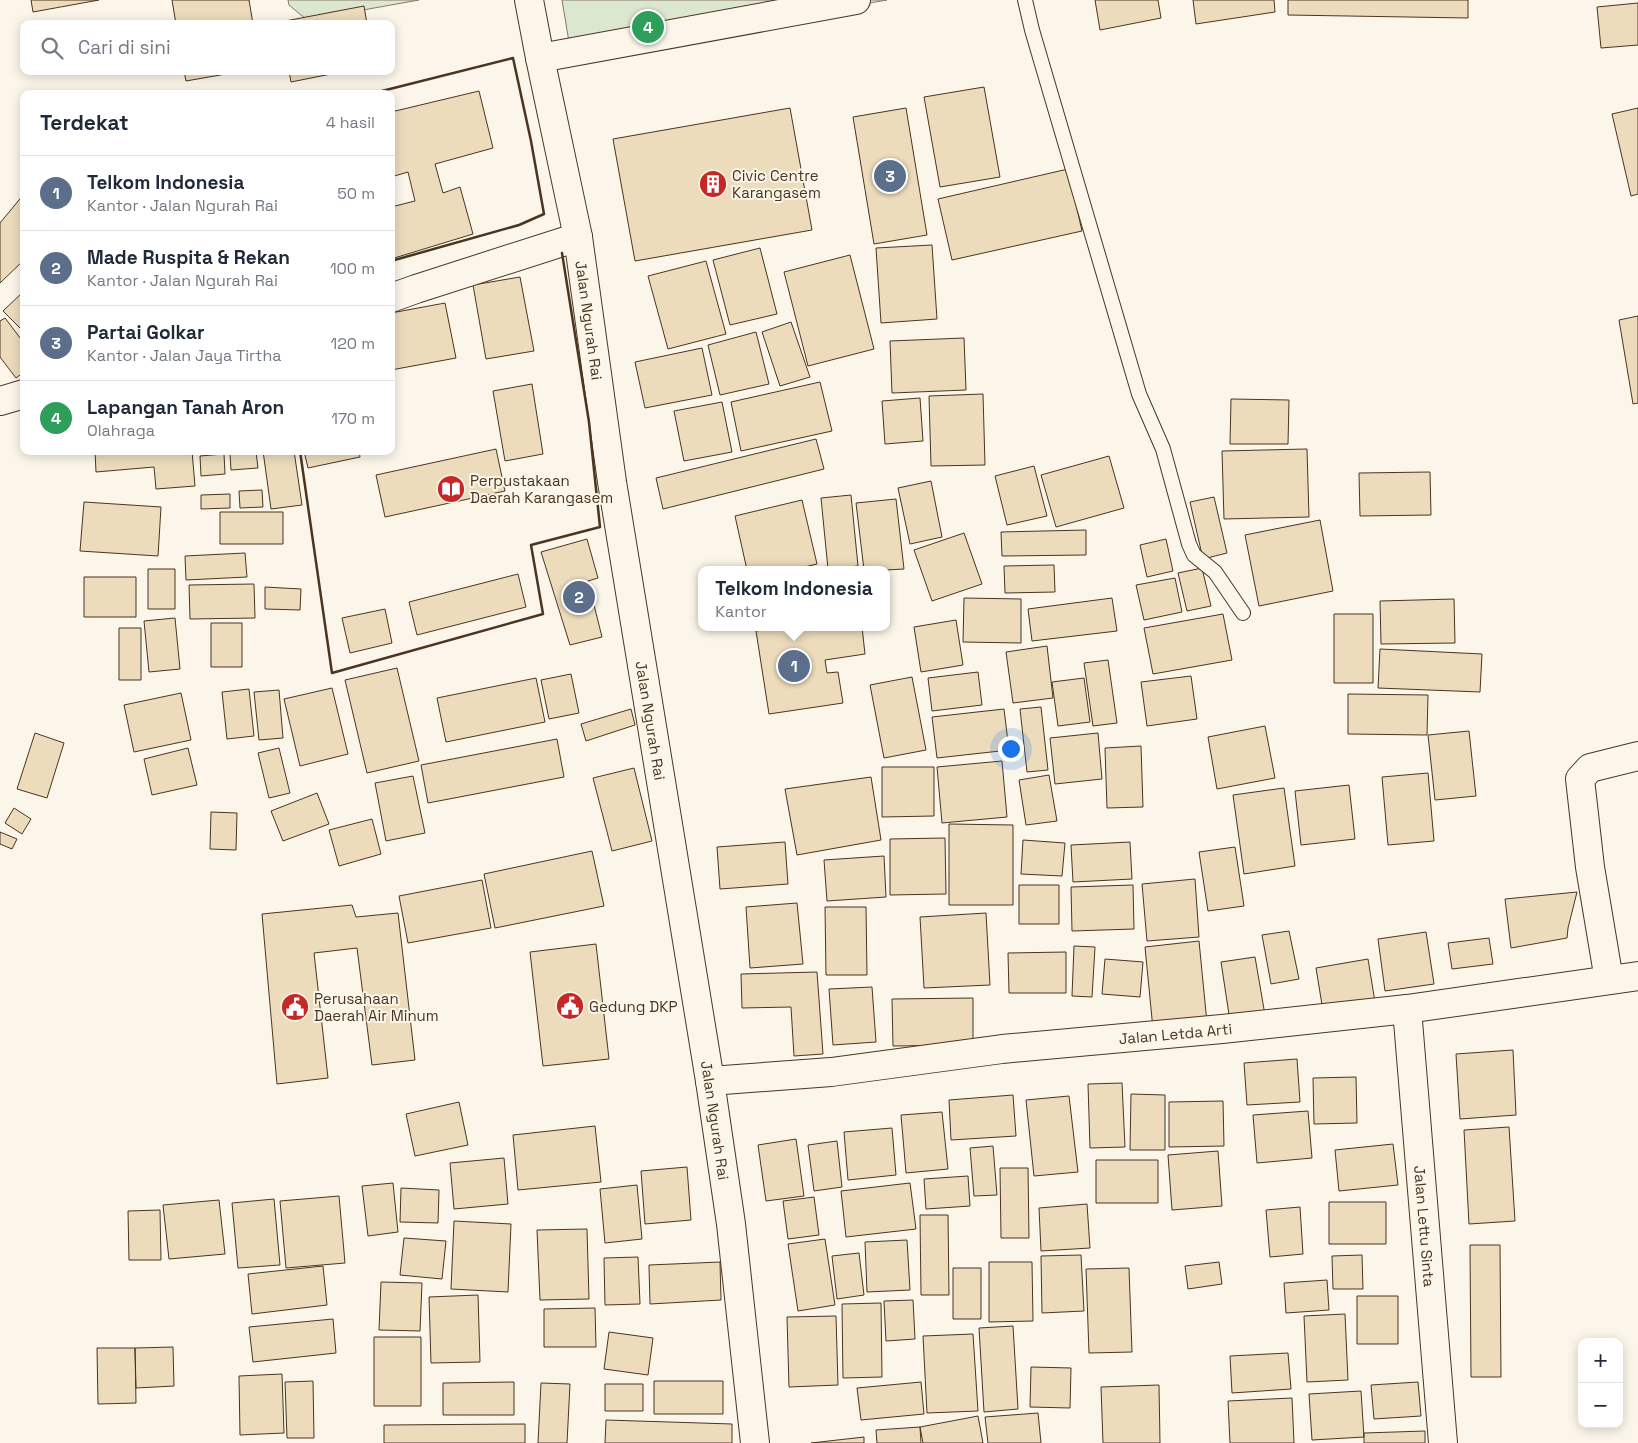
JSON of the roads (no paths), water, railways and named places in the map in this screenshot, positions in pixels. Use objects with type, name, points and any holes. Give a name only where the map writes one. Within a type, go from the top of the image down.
[{"type":"street","name":"Jalan Ngurah Rai","points":[[529,0],[578,237],[612,482],[710,1081],[731,1224],[755,1443]]},
{"type":"street","points":[[540,58],[856,0]]},
{"type":"street","points":[[395,296],[416,288],[578,237]]},
{"type":"street","points":[[0,401],[20,395]]},
{"type":"street","points":[[1609,980],[1590,867],[1580,779],[1590,768],[1638,756]]},
{"type":"street","name":"Jalan Letda Arti","points":[[710,1081],[830,1072],[1002,1049],[1222,1029],[1407,1009],[1638,976]]},
{"type":"street","name":"Jalan Lettu Sinta","points":[[1407,1009],[1443,1443]]},
{"type":"lane","points":[[1025,0],[1032,30],[1139,394],[1163,449],[1190,544],[1194,555],[1215,572],[1243,612]]},
{"type":"place","name":"Lapangan Tanah Aron","points":[[648,27]]},
{"type":"place","name":"Partai Golkar","points":[[890,176]]},
{"type":"place","name":"Civic Centre Karangasem","points":[[713,184]]},
{"type":"place","name":"Perpustakaan Daerah Karangasem","points":[[451,489]]},
{"type":"place","name":"Made Ruspita & Rekan","points":[[579,597]]},
{"type":"place","name":"Telkom Indonesia","points":[[794,666]]},
{"type":"place","name":"Gedung DKP","points":[[570,1006]]},
{"type":"place","name":"Perusahaan Daerah Air Minum","points":[[295,1007]]}]
